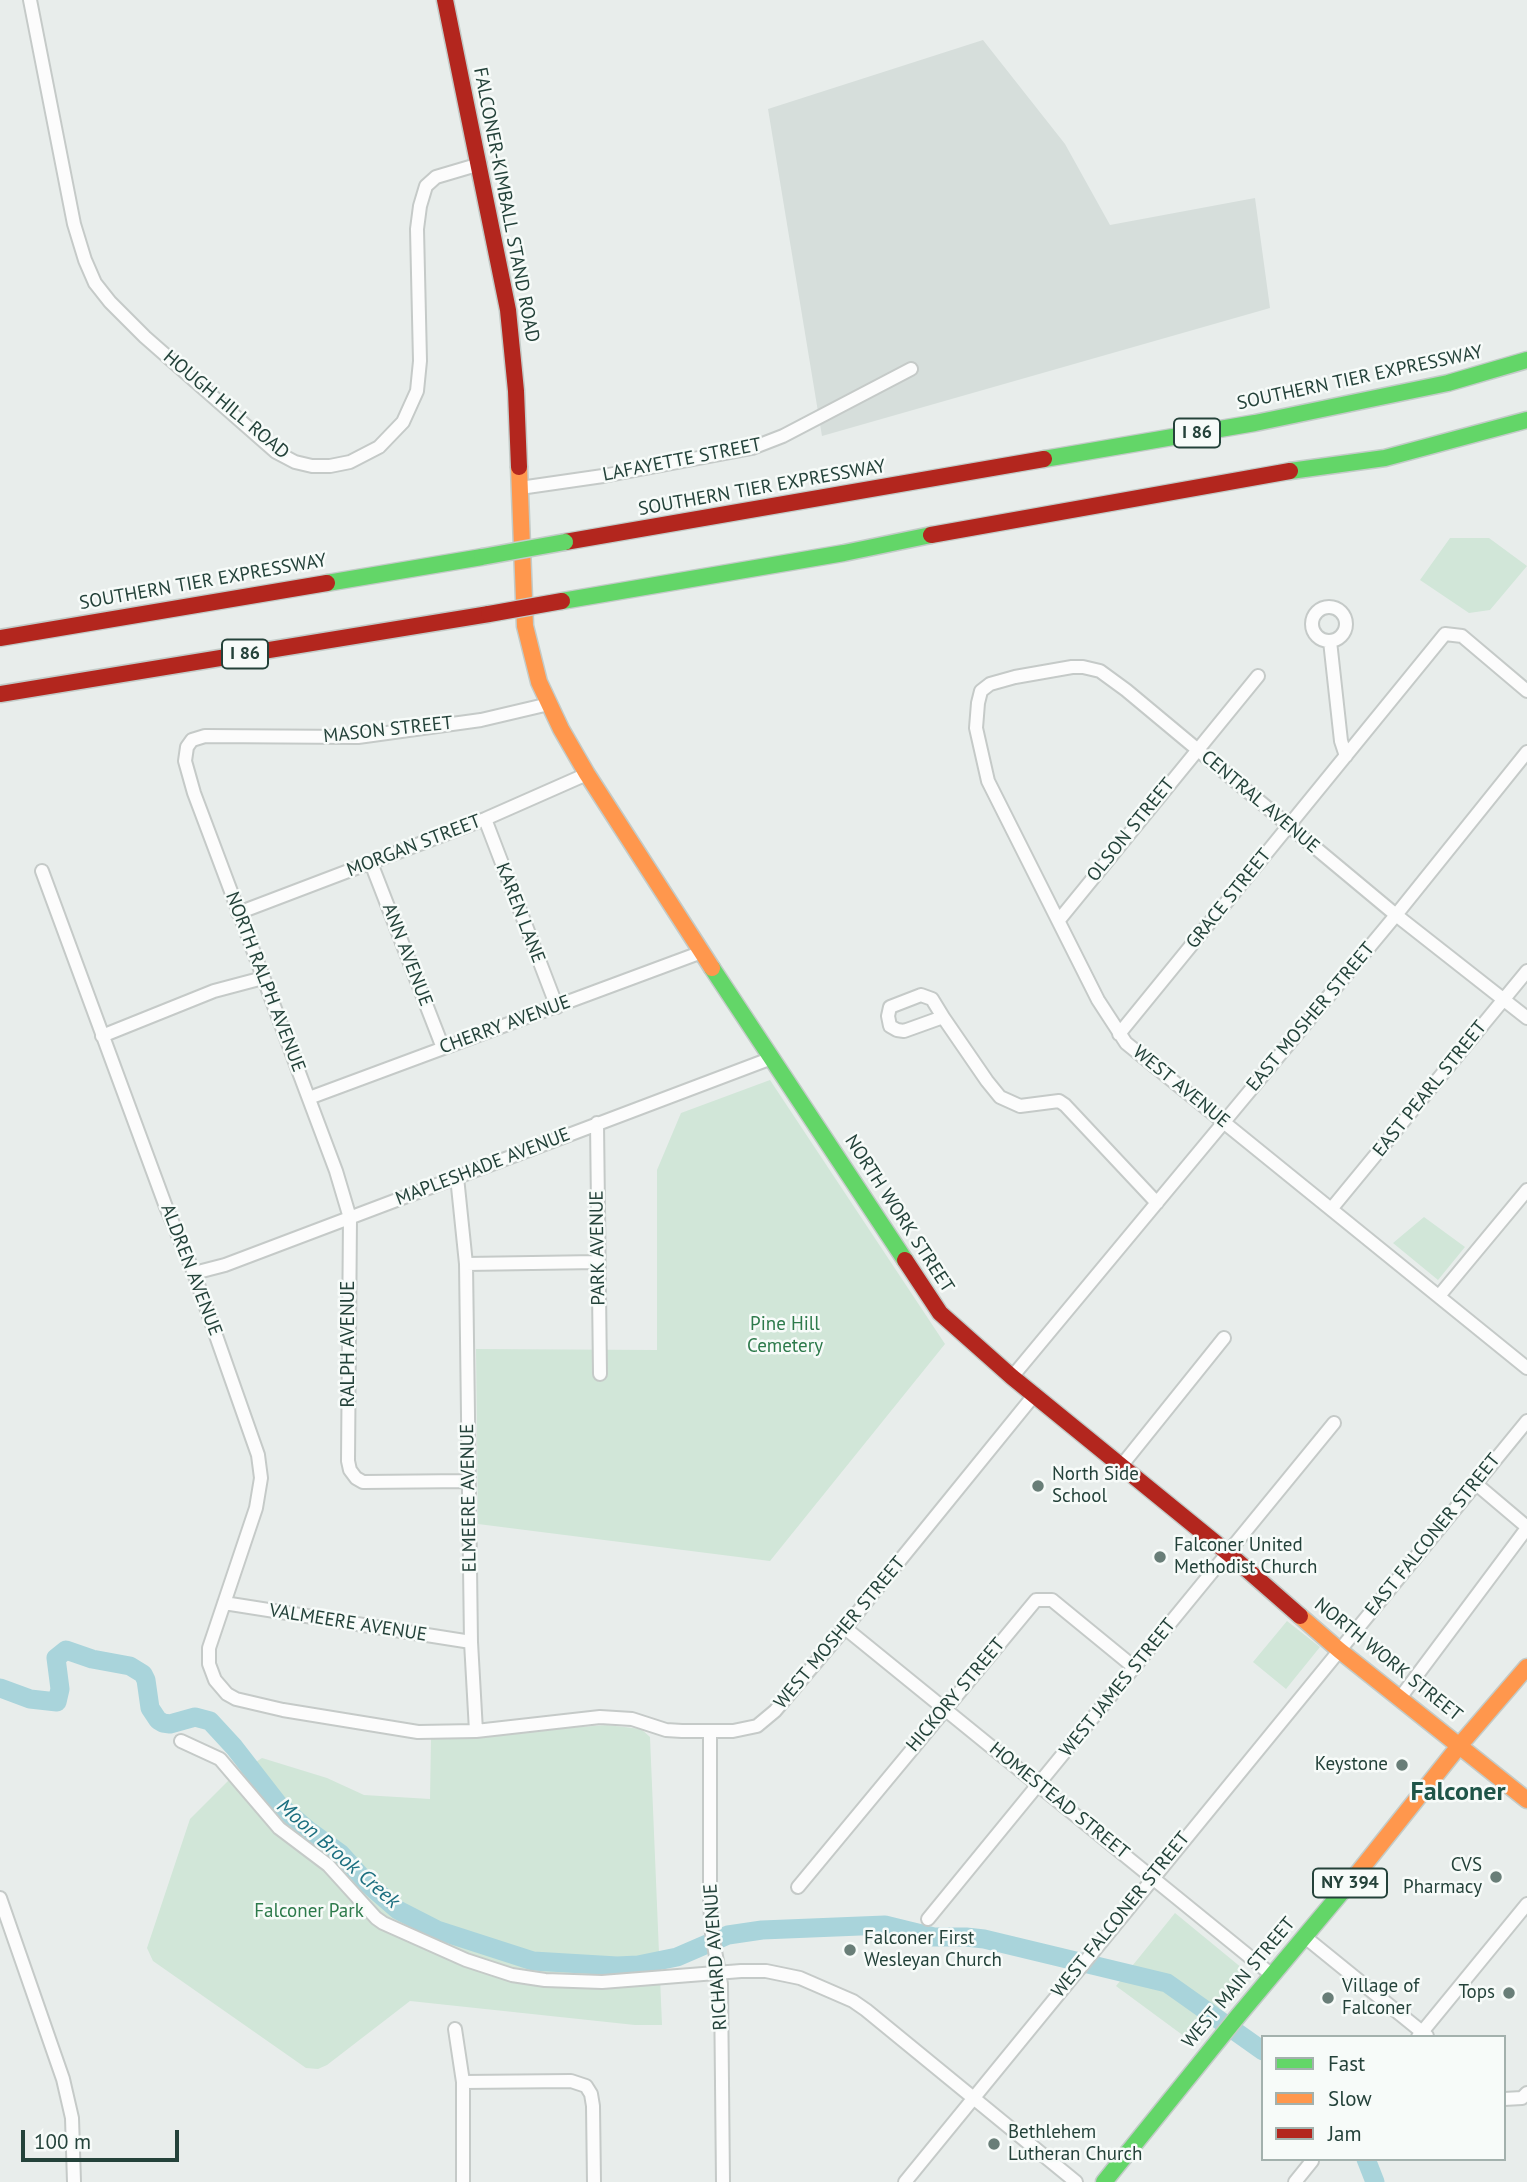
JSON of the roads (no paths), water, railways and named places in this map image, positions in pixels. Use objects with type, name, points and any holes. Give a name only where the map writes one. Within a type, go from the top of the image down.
[{"type":"main road","name":"FALCONER-KIMBALL STAND ROAD","points":[[445,0],[508,310],[516,391],[521,545]]},
{"type":"main road","name":"SOUTHERN TIER EXPRESSWAY","points":[[0,638],[1255,423],[1448,383],[1527,360]]},
{"type":"main road","name":"I 86","points":[[0,694],[489,614],[796,559],[844,553],[1291,471],[1385,458],[1527,420]]},
{"type":"main road","name":"NORTH WORK STREET","points":[[521,545],[525,626],[539,682],[561,729],[702,952],[940,1313],[1012,1377],[1228,1553],[1339,1650],[1527,1800]]},
{"type":"main road","name":"NY 394","points":[[1459,1746],[1527,1667]]},
{"type":"main road","name":"WEST MAIN STREET","points":[[1104,2182],[1459,1746]]},
{"type":"street","name":"HOUGH HILL ROAD","points":[[30,0],[74,224],[95,283],[110,302],[191,378],[276,452],[295,462],[330,466],[350,462],[379,447],[403,422],[417,391],[420,361],[417,229],[420,206],[426,186],[436,177],[480,164]]},
{"type":"street","name":"LAFAYETTE STREET","points":[[520,488],[603,476],[752,448],[783,436],[911,369]]},
{"type":"street","name":"GRACE STREET","points":[[1119,1034],[1445,634],[1462,636],[1527,691]]},
{"type":"street","points":[[1329,641],[1340,741],[1346,756]]},
{"type":"street","name":"CENTRAL AVENUE","points":[[978,703],[982,691],[990,684],[1015,677],[1083,667],[1100,671],[1396,915],[1527,1018]]},
{"type":"street","name":"OLSON STREET","points":[[1059,920],[1258,676]]},
{"type":"street","name":"WEST AVENUE","points":[[978,703],[976,728],[989,781],[1098,1000],[1126,1043],[1527,1368]]},
{"type":"street","name":"MASON STREET","points":[[188,746],[197,737],[205,736],[300,738],[391,734],[481,720],[549,704]]},
{"type":"street","name":"NORTH RALPH AVENUE","points":[[188,746],[185,761],[194,793],[336,1171],[350,1218]]},
{"type":"street","name":"EAST MOSHER STREET","points":[[1012,1377],[1396,915],[1527,752]]},
{"type":"street","name":"MORGAN STREET","points":[[238,913],[485,819],[587,774]]},
{"type":"street","name":"KAREN LANE","points":[[485,819],[557,1007]]},
{"type":"street","name":"ANN AVENUE","points":[[371,863],[443,1048]]},
{"type":"street","name":"ALDREN AVENUE","points":[[42,871],[166,1207],[194,1273],[258,1455],[261,1478],[256,1508],[209,1648],[212,1676]]},
{"type":"street","name":"CHERRY AVENUE","points":[[309,1098],[702,952]]},
{"type":"street","name":"EAST PEARL STREET","points":[[1332,1208],[1527,971]]},
{"type":"street","points":[[102,1036],[214,991],[262,978]]},
{"type":"street","points":[[943,1017],[986,1081],[1000,1097],[1020,1106],[1059,1101],[1065,1105],[1157,1203]]},
{"type":"street","name":"MAPLESHADE AVENUE","points":[[194,1273],[225,1265],[772,1058]]},
{"type":"street","name":"PARK AVENUE","points":[[597,1123],[600,1374]]},
{"type":"street","name":"ELMEERE AVENUE","points":[[457,1177],[466,1264],[471,1642],[475,1731]]},
{"type":"street","points":[[1439,1296],[1527,1190]]},
{"type":"street","name":"RALPH AVENUE","points":[[350,1218],[350,1469],[356,1478],[363,1482],[468,1481]]},
{"type":"street","points":[[466,1264],[598,1262]]},
{"type":"street","points":[[1122,1465],[1224,1338]]},
{"type":"street","name":"WEST MOSHER STREET","points":[[212,1676],[227,1693],[246,1703],[418,1732],[475,1731],[600,1717],[632,1719],[666,1730],[710,1732],[747,1729],[766,1720],[845,1628],[1035,1394]]},
{"type":"street","name":"EAST FALCONER STREET","points":[[1339,1650],[1527,1421]]},
{"type":"street","name":"WEST JAMES STREET","points":[[928,1919],[1334,1423]]},
{"type":"street","points":[[1400,1698],[1527,1527],[1475,1483]]},
{"type":"street","name":"HICKORY STREET","points":[[798,1887],[1032,1604],[1043,1598],[1052,1600],[1135,1668]]},
{"type":"street","name":"VALMEERE AVENUE","points":[[224,1603],[471,1642]]},
{"type":"street","name":"HOMESTEAD STREET","points":[[845,1628],[1272,1975]]},
{"type":"street","name":"WEST FALCONER STREET","points":[[905,2182],[1339,1650]]},
{"type":"street","name":"RICHARD AVENUE","points":[[710,1732],[712,1934],[719,1972],[723,2182]]},
{"type":"street","points":[[181,1741],[220,1759],[279,1828],[328,1865],[376,1918],[455,1955],[512,1975],[545,1980],[602,1982],[719,1972],[766,1971],[785,1974],[853,2001],[1076,2182]]},
{"type":"street","points":[[0,1898],[63,2079],[72,2118],[74,2182]]},
{"type":"street","points":[[1305,1937],[1423,2035],[1527,1904]]},
{"type":"street","points":[[455,2029],[463,2082],[463,2182]]},
{"type":"street","points":[[463,2082],[570,2081],[586,2086],[593,2106],[594,2182]]},
{"type":"street","points":[[1507,2099],[1522,2098],[1527,2093]]},
{"type":"street","points":[[1296,2182],[1312,2161]]},
{"type":"waterway","name":"Moon Brook Creek","points":[[0,1688],[30,1699],[57,1702],[60,1689],[56,1658],[66,1650],[92,1659],[130,1666],[143,1674],[150,1708],[158,1720],[170,1724],[195,1717],[210,1721],[279,1805],[341,1854],[368,1884],[398,1910],[437,1930],[533,1961],[638,1965],[677,1957],[728,1935],[762,1930],[885,1925],[934,1937],[984,1939],[1167,1983],[1261,2050]]},
{"type":"waterway","name":"Moon Brook Creek","points":[[1367,2161],[1375,2182]]},
{"type":"place","name":"North Side School","points":[[1038,1486]]},
{"type":"place","name":"Falconer United Methodist Church","points":[[1160,1557]]},
{"type":"place","name":"Keystone","points":[[1402,1765]]},
{"type":"place","name":"CVS Pharmacy","points":[[1496,1877]]},
{"type":"place","name":"Falconer First Wesleyan Church","points":[[850,1950]]},
{"type":"place","name":"Tops","points":[[1509,1993]]},
{"type":"place","name":"Village of Falconer","points":[[1328,1998]]},
{"type":"place","name":"Bethlehem Lutheran Church","points":[[994,2144]]},
{"type":"district","name":"Falconer","points":[[1458,1793]]},
{"type":"park label","name":"Pine Hill Cemetery","points":[[785,1336]]},
{"type":"park label","name":"Falconer Park","points":[[309,1912]]}]
